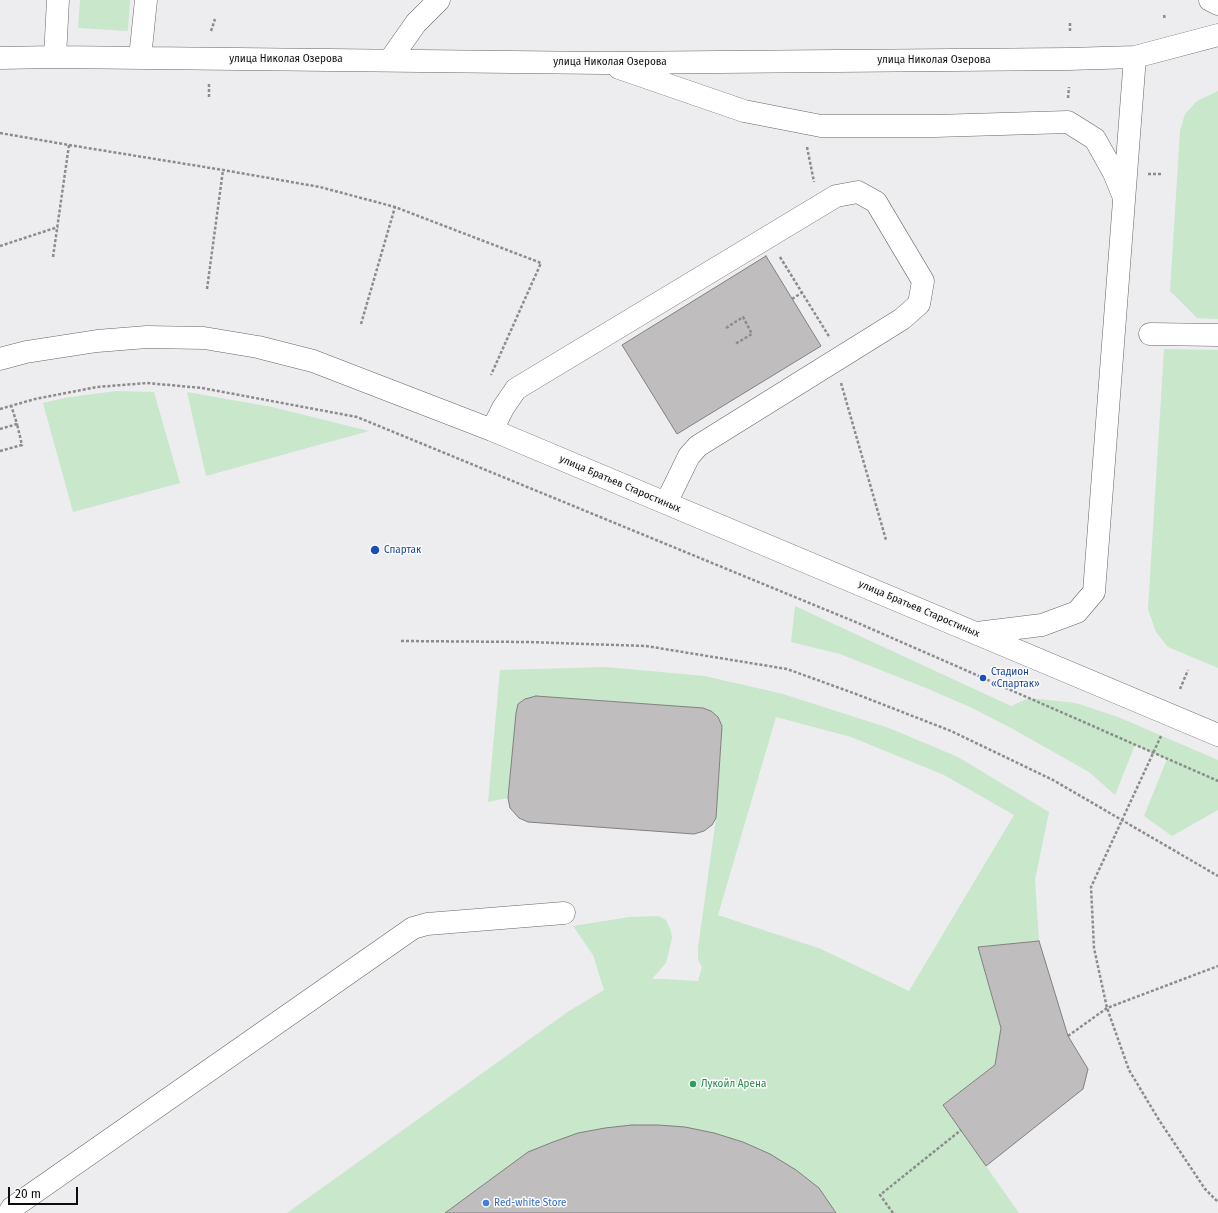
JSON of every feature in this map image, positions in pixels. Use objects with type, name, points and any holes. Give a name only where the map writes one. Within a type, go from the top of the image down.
[{"type":"street","points":[[55,57],[58,0]]},
{"type":"street","points":[[140,58],[146,0]]},
{"type":"street","points":[[390,60],[416,23],[439,0]]},
{"type":"street","points":[[1210,0],[1218,4]]},
{"type":"street","name":"улица Николая Озерова","points":[[0,58],[55,57],[603,62],[1061,59],[1135,57],[1218,35]]},
{"type":"street","points":[[976,634],[1042,625],[1077,612],[1094,592],[1135,57]]},
{"type":"street","points":[[603,62],[744,111],[821,126],[935,126],[1068,122],[1095,139],[1114,173],[1124,197]]},
{"type":"street","points":[[492,430],[503,408],[516,389],[819,206],[836,196],[858,192],[876,202],[923,281],[919,304],[902,319],[698,446],[689,456],[666,503]]},
{"type":"street","points":[[1150,334],[1218,335]]},
{"type":"street","name":"улица Братьев Старостиных","points":[[0,359],[26,352],[97,341],[147,337],[204,338],[258,347],[313,361],[492,430],[1218,735]]},
{"type":"street","points":[[9,1213],[12,1208],[413,928],[427,924],[564,913]]},
{"type":"path","points":[[1164,15],[1165,20]]},
{"type":"path","points":[[211,31],[215,19]]},
{"type":"path","points":[[1070,23],[1070,30]]},
{"type":"path","points":[[209,97],[210,82]]},
{"type":"path","points":[[1068,98],[1069,87]]},
{"type":"path","points":[[0,133],[69,146],[224,170],[320,187],[395,207],[541,263],[491,375]]},
{"type":"path","points":[[53,257],[69,146]]},
{"type":"path","points":[[807,147],[819,206]]},
{"type":"path","points":[[207,289],[224,170]]},
{"type":"path","points":[[1142,174],[1161,174]]},
{"type":"path","points":[[361,324],[395,207]]},
{"type":"path","points":[[0,246],[58,227]]},
{"type":"path","points":[[776,251],[803,292],[835,346],[831,348],[886,540]]},
{"type":"path","points":[[792,299],[803,292]]},
{"type":"path","points":[[726,328],[743,317],[752,334],[735,344]]},
{"type":"path","points":[[0,408],[35,399],[97,387],[147,383],[202,388],[357,417],[858,623],[1218,781]]},
{"type":"path","points":[[0,451],[22,445],[11,406]]},
{"type":"path","points":[[0,429],[17,424]]},
{"type":"path","points":[[402,641],[528,642],[646,646],[787,669],[951,731],[1053,780],[1218,876]]},
{"type":"path","points":[[1180,689],[1188,670]]},
{"type":"path","points":[[1161,736],[1091,887],[1094,948],[1107,1008],[1129,1070],[1205,1189],[1218,1202]]},
{"type":"path","points":[[1068,1036],[1107,1008],[1218,966]]},
{"type":"path","points":[[893,1213],[880,1194],[961,1130]]},
{"type":"green space","points":[[80,0],[130,0],[128,31],[78,28]]},
{"type":"green space","points":[[1218,91],[1218,319],[1197,318],[1170,291],[1180,131],[1185,114],[1197,101]]},
{"type":"green space","points":[[1164,349],[1218,350],[1218,668],[1168,647],[1156,632],[1148,609]]},
{"type":"green space","points":[[116,391],[154,392],[180,483],[73,512],[43,403],[64,398]]},
{"type":"green space","points":[[187,392],[272,407],[369,431],[206,476]]},
{"type":"green space","points":[[795,606],[1011,706],[1029,698],[1076,703],[1118,717],[1218,760],[1218,810],[1172,836],[1144,816],[1167,759],[1135,745],[1115,795],[1089,772],[1011,728],[970,707],[840,654],[791,642]]},
{"type":"green space","name":"Лукойл Арена","points":[[606,667],[705,676],[783,694],[889,728],[958,757],[1049,812],[1035,880],[1039,941],[978,947],[1001,1028],[995,1065],[943,1105],[1019,1213],[287,1213],[569,1011],[604,990],[593,955],[573,926],[629,917],[658,916],[666,920],[671,931],[672,938],[666,963],[652,979],[698,981],[702,967],[698,960],[698,948],[716,818],[722,726],[718,717],[711,711],[703,708],[536,696],[525,699],[518,704],[516,713],[508,798],[488,802],[500,670]],"holes":[[[776,717],[851,737],[944,775],[1014,815],[909,991],[821,949],[718,915]]]},
{"type":"building","points":[[766,256],[821,346],[677,434],[622,345]]},
{"type":"building","points":[[536,696],[703,708],[711,711],[718,717],[722,726],[716,818],[712,825],[704,831],[694,834],[528,822],[519,818],[510,808],[508,798],[516,713],[518,704],[525,699]]},
{"type":"building","points":[[1039,941],[1068,1036],[1088,1069],[1083,1089],[986,1166],[943,1105],[995,1065],[1001,1028],[978,947]]},
{"type":"building","points":[[632,1125],[685,1127],[714,1133],[743,1142],[770,1154],[796,1170],[819,1188],[836,1213],[445,1213],[528,1152],[578,1133]]},
{"type":"place","name":"Спартак","points":[[375,550]]},
{"type":"place","name":"Стадион «Спартак»","points":[[983,678]]},
{"type":"place","name":"Лукойл Арена","points":[[693,1084]]},
{"type":"place","name":"Red-white Store","points":[[486,1203]]}]
